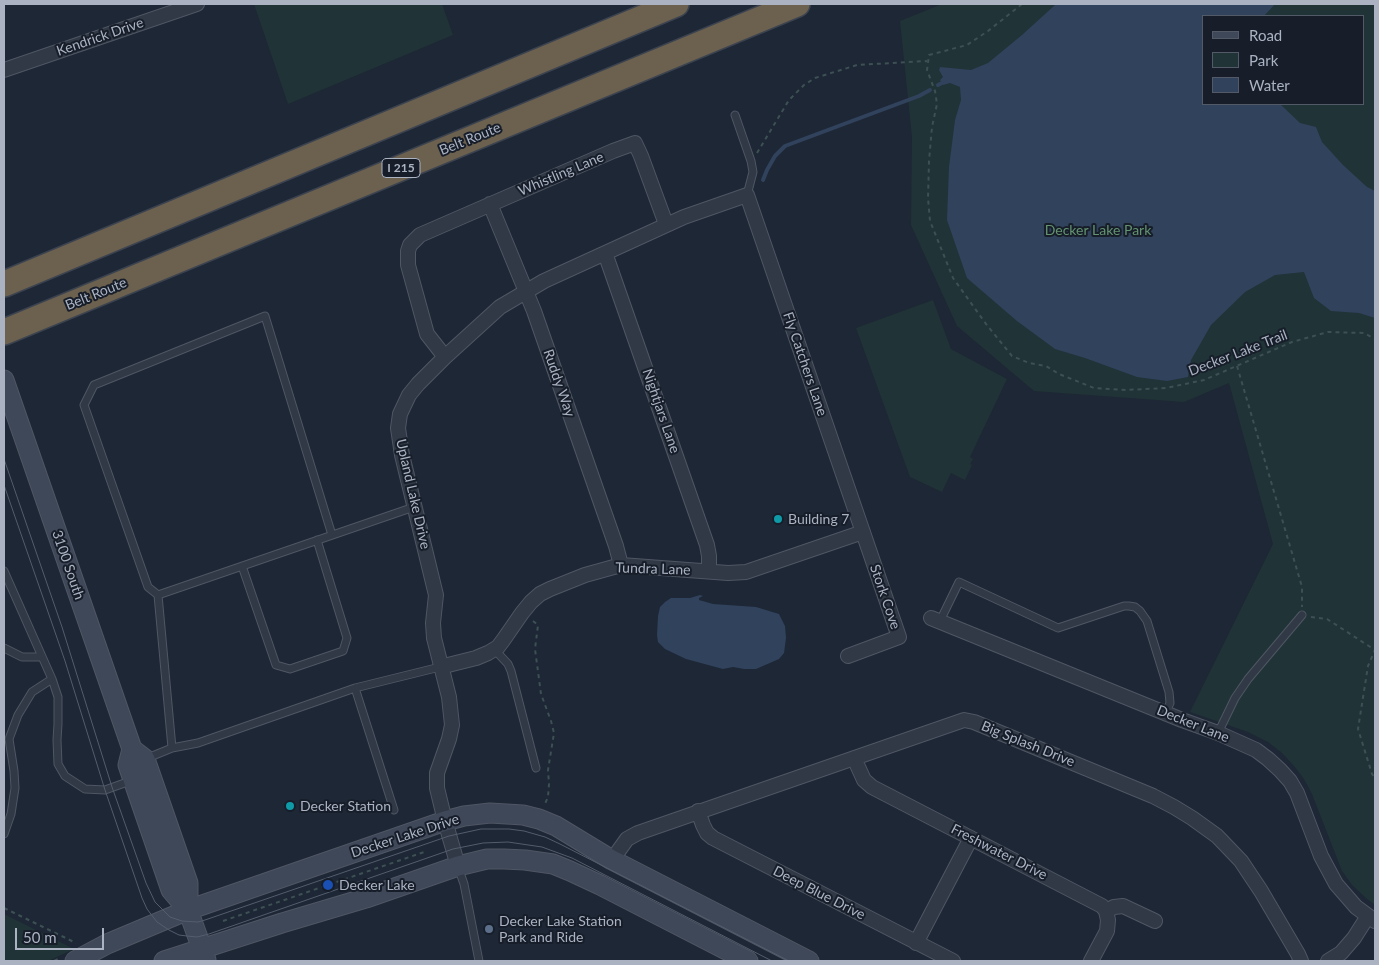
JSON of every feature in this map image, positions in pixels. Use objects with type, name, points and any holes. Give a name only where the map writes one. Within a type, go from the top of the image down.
[{"type":"highway","points":[[4,284],[676,4]]},
{"type":"highway","name":"Belt Route","points":[[4,332],[797,4]]},
{"type":"street","name":"Kendrick Drive","points":[[4,70],[197,4]]},
{"type":"street","name":"Whistling Lane","points":[[445,356],[431,340],[425,328],[408,265],[410,244],[426,232],[635,143],[666,224]]},
{"type":"street","name":"Upland Lake Drive","points":[[458,866],[437,788],[437,773],[449,740],[452,725],[451,710],[434,638],[433,623],[436,595],[399,438],[400,414],[409,395],[445,356],[496,310],[526,291],[560,272],[666,224],[747,195]]},
{"type":"street","name":"Fly Catchers Lane","points":[[747,195],[863,532]]},
{"type":"street","name":"Ruddy Way","points":[[490,204],[526,291],[621,565]]},
{"type":"street","name":"Nightjars Lane","points":[[605,253],[707,545],[709,571]]},
{"type":"street","name":"3100 South","points":[[7,389],[138,754],[188,883],[188,910],[204,955]]},
{"type":"street","name":"Tundra Lane","points":[[440,667],[488,653],[504,639],[526,608],[540,594],[585,575],[621,565],[737,573],[863,532]]},
{"type":"street","name":"Stork Cove","points":[[848,656],[899,637],[863,532]]},
{"type":"street","name":"Decker Lane","points":[[936,620],[1256,750],[1290,781],[1297,793],[1328,871],[1336,884],[1356,907],[1372,918]]},
{"type":"street","name":"Big Splash Drive","points":[[612,860],[632,835],[964,720],[974,722],[1153,796],[1192,818],[1217,836],[1241,862],[1261,891],[1301,961]]},
{"type":"street","name":"3100 South","points":[[138,754],[128,765],[171,890],[188,910]]},
{"type":"street","name":"Freshwater Drive","points":[[854,758],[864,780],[872,787],[1096,902],[1106,911]]},
{"type":"street","name":"Deep Blue Drive","points":[[698,811],[707,833],[713,838],[953,961]]},
{"type":"street","name":"Decker Lake Drive","points":[[79,954],[188,910],[445,821],[464,816],[506,813],[531,817],[556,826],[612,860],[809,961]]},
{"type":"street","points":[[916,943],[971,838]]},
{"type":"street","points":[[164,961],[204,955],[296,918],[366,898],[458,866],[487,859],[504,859],[553,864],[570,870],[748,961]]},
{"type":"street","points":[[1091,961],[1107,931],[1108,920],[1106,911],[1114,907],[1123,906],[1155,921]]},
{"type":"street","points":[[1328,961],[1341,954],[1372,918]]},
{"type":"lane","points":[[735,115],[754,172],[747,195]]},
{"type":"lane","points":[[172,748],[158,595],[148,587],[84,405],[94,385],[265,316],[332,535]]},
{"type":"lane","points":[[158,595],[414,507]]},
{"type":"lane","points":[[242,566],[276,665],[290,669],[343,651],[347,638],[317,540]]},
{"type":"lane","points":[[4,571],[52,678],[58,697],[56,740],[58,764],[65,776],[85,789],[105,790],[133,780]]},
{"type":"lane","points":[[936,620],[959,582],[1058,628],[1124,606],[1135,608],[1140,610],[1147,621],[1169,692],[1170,703],[1166,712]]},
{"type":"lane","points":[[1218,733],[1235,698],[1248,679],[1302,615]]},
{"type":"lane","points":[[4,648],[22,657],[42,657]]},
{"type":"lane","points":[[494,649],[512,671],[536,768]]},
{"type":"lane","points":[[138,754],[198,743],[355,688],[440,667]]},
{"type":"lane","points":[[4,834],[11,814],[15,788],[9,740],[18,715],[32,692],[52,678]]},
{"type":"lane","points":[[355,688],[394,810]]},
{"type":"lane","points":[[458,866],[464,884],[479,961]]},
{"type":"path","points":[[751,161],[789,100],[804,85],[815,78],[857,65],[927,61],[929,56],[967,45],[1022,4]]},
{"type":"path","name":"Decker Lake Trail","points":[[927,61],[927,70],[935,91],[937,104],[932,127],[929,161],[928,198],[930,221],[953,278],[1012,356],[1029,363],[1046,366],[1094,388],[1126,390],[1166,388],[1204,380],[1292,342],[1328,332],[1364,333],[1375,338]]},
{"type":"path","points":[[1236,366],[1302,587],[1302,615],[1327,619],[1375,650],[1368,666],[1358,729],[1372,774],[1375,778]]},
{"type":"path","points":[[529,618],[538,625],[535,649],[537,674],[540,694],[554,733],[548,770],[548,797],[542,811]]},
{"type":"path","points":[[223,921],[427,851]]},
{"type":"path","points":[[4,908],[79,954]]},
{"type":"green space","points":[[254,4],[442,4],[453,35],[288,104]]},
{"type":"green space","name":"Decker Lake Park","points":[[942,4],[1375,4],[1375,905],[1352,885],[1342,871],[1312,794],[1304,779],[1282,753],[1268,742],[1248,732],[1190,712],[1273,544],[1229,383],[1184,402],[1034,391],[957,326],[911,225],[912,137],[900,21]]},
{"type":"green space","points":[[933,300],[951,349],[1007,379],[970,457],[973,459],[970,464],[972,465],[965,480],[951,473],[942,492],[910,477],[856,328]]},
{"type":"green space","points":[[4,914],[74,949],[48,961],[4,961]]},
{"type":"water","points":[[1275,4],[1265,15],[1202,15],[1202,105],[1281,105],[1300,123],[1316,127],[1322,142],[1343,165],[1367,187],[1375,191],[1375,318],[1359,313],[1331,311],[1314,298],[1304,272],[1275,275],[1245,292],[1211,325],[1191,360],[1188,377],[1167,381],[1137,377],[1055,349],[1017,321],[967,278],[947,220],[949,167],[955,120],[961,100],[960,87],[950,83],[943,85],[940,80],[943,77],[939,70],[940,67],[971,70],[988,63],[1055,5]]},
{"type":"water","points":[[703,596],[699,600],[713,604],[756,607],[779,614],[785,626],[784,653],[779,659],[756,669],[733,667],[723,669],[686,659],[665,649],[658,642],[657,635],[660,607],[671,598],[690,598]]},
{"type":"waterway","points":[[938,85],[942,83]]},
{"type":"waterway","points":[[763,180],[775,156],[785,146],[919,96],[930,90]]},
{"type":"tram line","points":[[4,459],[62,627],[112,787],[146,883],[155,902],[170,917],[182,921],[198,922],[449,836],[481,829],[509,829],[545,837],[560,844],[789,961]]},
{"type":"tram line","points":[[4,485],[65,661],[105,790],[142,898],[147,909],[157,922],[169,930],[179,935],[197,937],[209,934],[453,849],[483,843],[508,842],[542,847],[572,858],[772,961]]},
{"type":"place","name":"Building 7","points":[[778,519]]},
{"type":"place","name":"Decker Station","points":[[290,806]]},
{"type":"place","name":"Decker Lake","points":[[328,885]]},
{"type":"place","name":"Decker Lake Station Park and Ride","points":[[489,929]]}]
